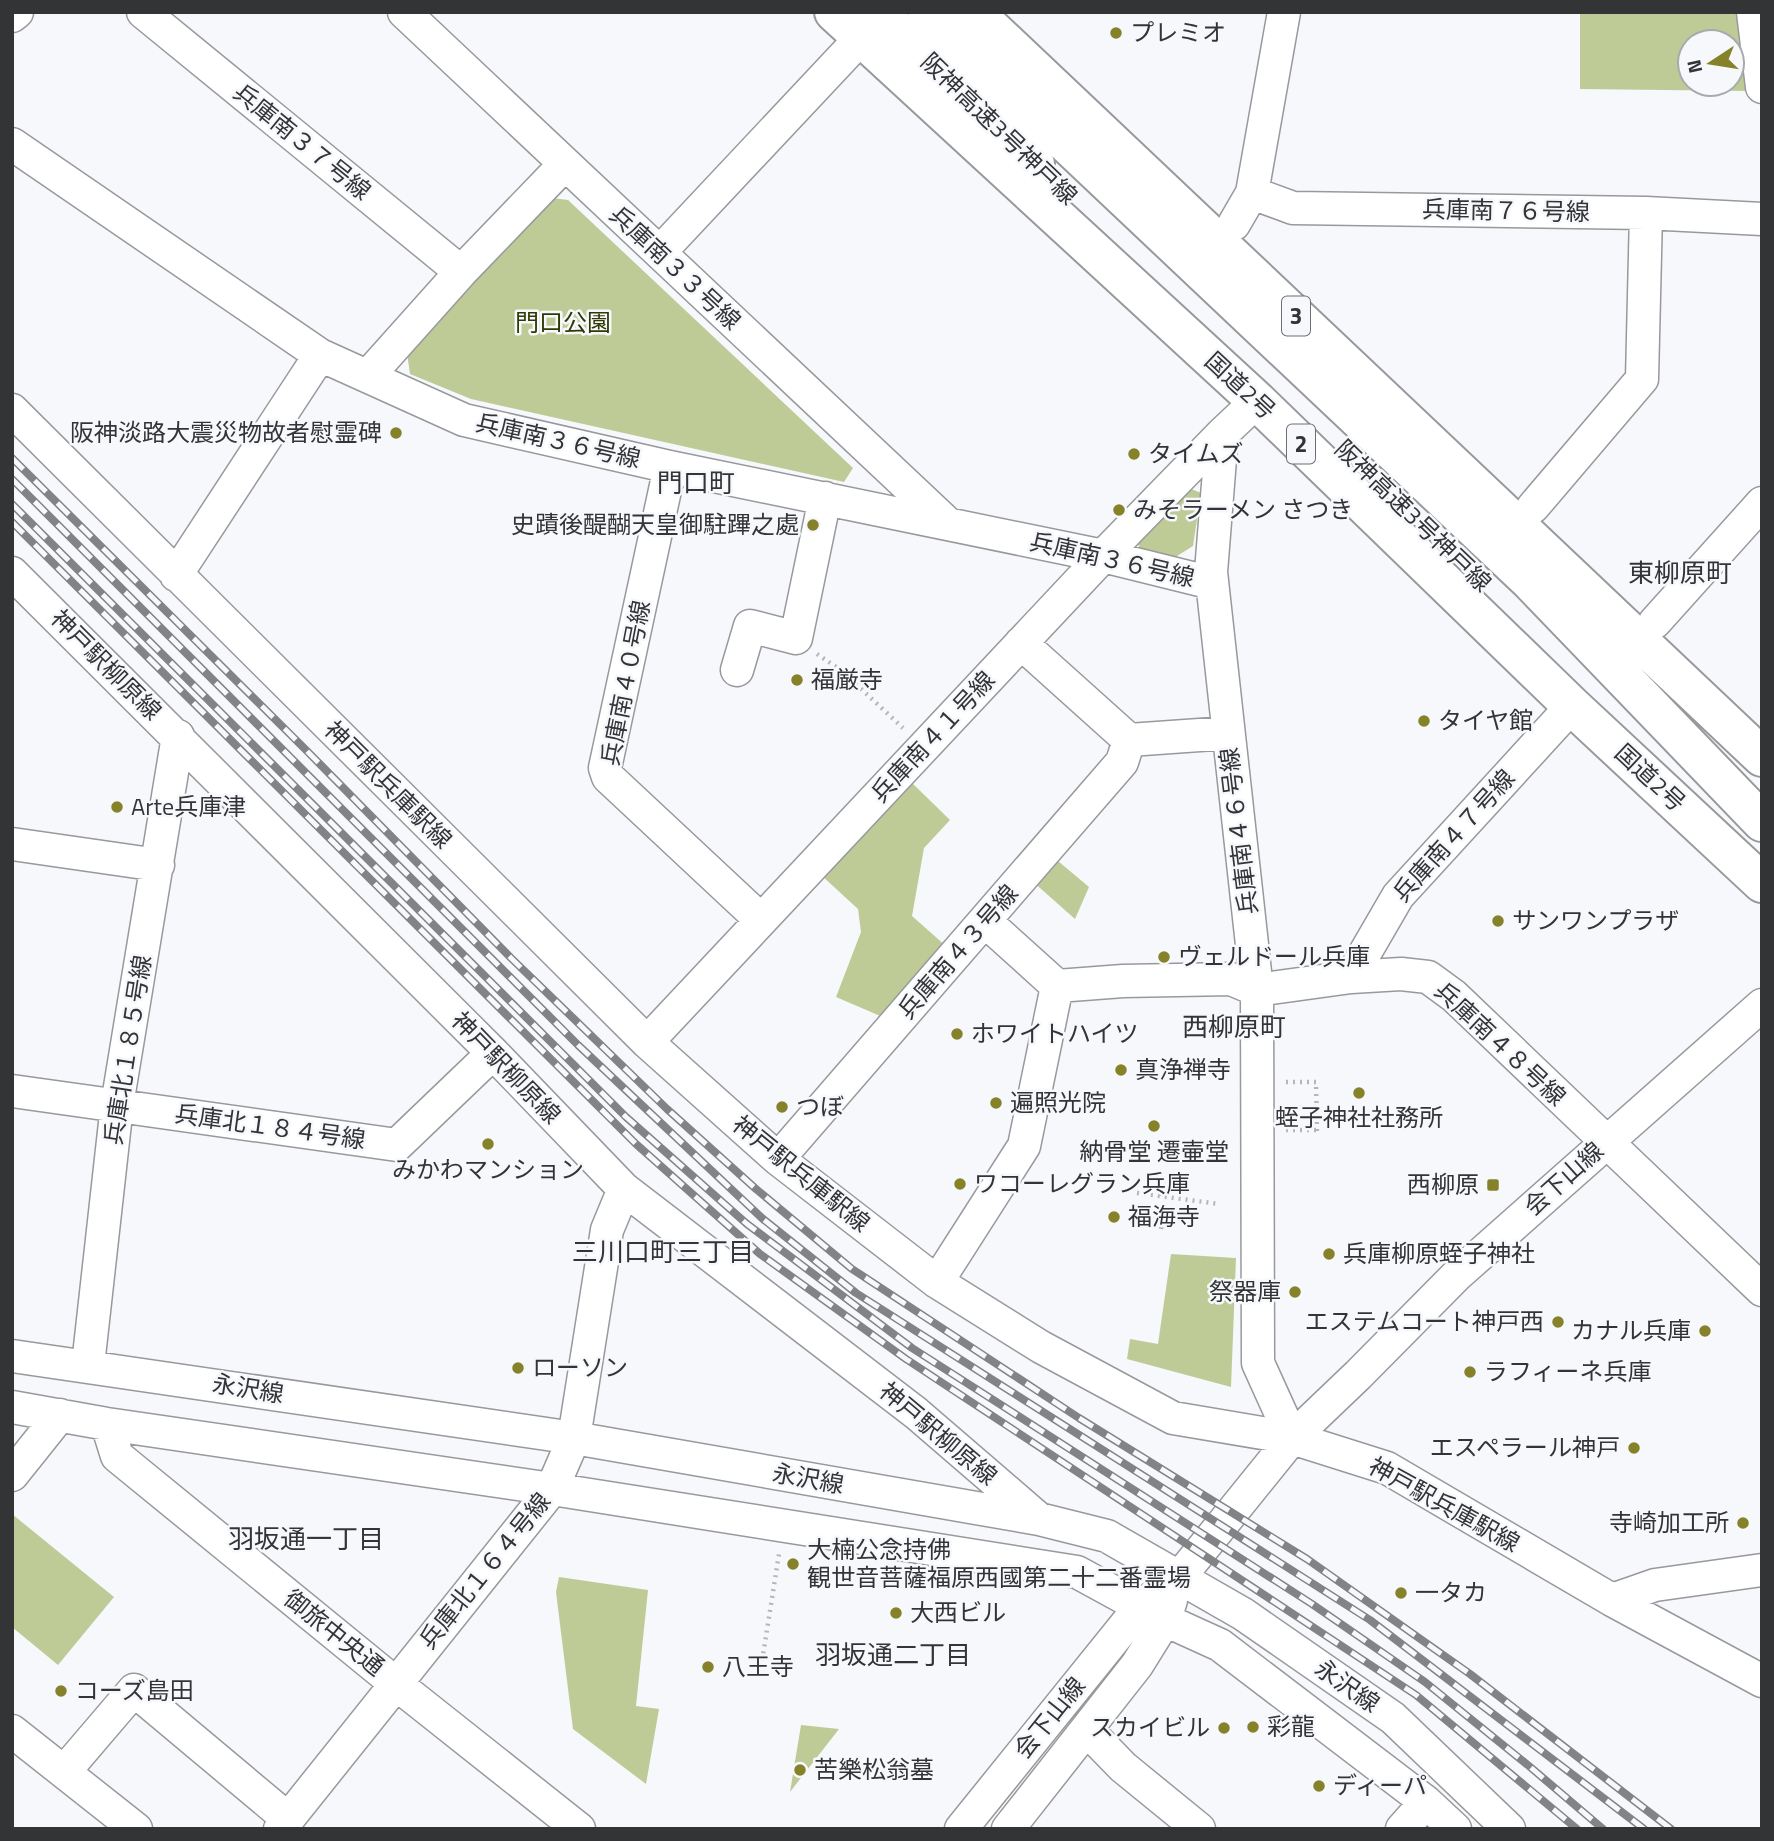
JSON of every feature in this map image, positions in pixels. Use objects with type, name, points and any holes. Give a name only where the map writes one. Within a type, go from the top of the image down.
[{"type":"highway","name":"3","points":[[927,12],[1530,581],[1762,822]]},
{"type":"highway","name":"3","points":[[974,12],[1636,621],[1762,757]]},
{"type":"highway","points":[[1009,12],[1243,209],[1534,507],[1636,621],[1762,723]]},
{"type":"highway","name":"国道2号","points":[[857,21],[1573,706],[1762,883]]},
{"type":"highway","name":"阪神高速3号神戸線","points":[[857,21],[1060,188],[1285,395],[1762,850]]},
{"type":"highway","name":"3","points":[[1636,621],[1762,783]]},
{"type":"street","points":[[12,16],[17,12]]},
{"type":"street","name":"兵庫南３７号線","points":[[143,12],[461,272]]},
{"type":"street","name":"兵庫南３３号線","points":[[404,12],[947,523]]},
{"type":"street","points":[[1243,209],[1284,12]]},
{"type":"street","points":[[1753,12],[1762,86]]},
{"type":"street","points":[[660,253],[857,21]]},
{"type":"street","name":"兵庫南３６号線","points":[[12,144],[320,355],[464,420],[670,467],[1103,556],[1212,583]]},
{"type":"street","points":[[368,376],[461,272],[564,165]]},
{"type":"street","name":"兵庫南７６号線","points":[[1243,209],[1646,213],[1762,219]]},
{"type":"street","points":[[1534,507],[1642,379],[1646,213]]},
{"type":"street","points":[[176,575],[320,355]]},
{"type":"street","points":[[1222,434],[1257,401]]},
{"type":"street","name":"神戸駅兵庫駅線","points":[[12,411],[647,1042],[778,1159],[937,1282],[1041,1346],[1173,1418],[1292,1438],[1387,1468],[1612,1600],[1762,1681]]},
{"type":"street","name":"兵庫南４１号線","points":[[647,1042],[1103,556],[1222,434]]},
{"type":"street","name":"兵庫南４６号線","points":[[1222,434],[1211,572],[1257,990],[1258,1363],[1292,1438]]},
{"type":"street","name":"兵庫南４０号線","points":[[670,467],[605,768],[608,777],[761,919]]},
{"type":"street","points":[[737,670],[750,626],[796,638],[825,498]]},
{"type":"street","points":[[1636,621],[1762,503]]},
{"type":"street","name":"神戸駅柳原線","points":[[12,573],[493,1053],[624,1189],[916,1413],[1039,1519]]},
{"type":"street","points":[[1021,643],[1129,740],[1228,733]]},
{"type":"street","name":"兵庫南４７号線","points":[[1350,977],[1398,896],[1573,706]]},
{"type":"street","name":"兵庫北１８５号線","points":[[88,1365],[117,1105],[178,736]]},
{"type":"street","name":"兵庫南４３号線","points":[[778,1159],[1122,762],[1129,740]]},
{"type":"street","points":[[12,844],[158,864]]},
{"type":"street","points":[[985,920],[1057,986],[1122,981],[1231,979],[1257,990]]},
{"type":"street","name":"兵庫南４８号線","points":[[1257,990],[1350,977],[1401,974],[1428,977],[1454,996],[1762,1290]]},
{"type":"street","points":[[937,1282],[1024,1146],[1057,986]]},
{"type":"street","name":"会下山線","points":[[961,1829],[1152,1613],[1292,1438],[1457,1275],[1762,1006]]},
{"type":"street","name":"兵庫北１８４号線","points":[[12,1091],[397,1145],[493,1053]]},
{"type":"street","name":"兵庫北１６４号線","points":[[284,1824],[552,1489],[574,1438],[607,1230],[624,1189]]},
{"type":"street","name":"永沢線","points":[[12,1356],[574,1438],[1039,1519],[1107,1536],[1243,1614],[1393,1718],[1504,1827]]},
{"type":"street","name":"永沢線","points":[[12,1407],[107,1424],[552,1489],[1077,1572],[1152,1613],[1220,1645],[1426,1801],[1455,1829]]},
{"type":"street","points":[[12,1475],[60,1415]]},
{"type":"street","name":"御旅中央通","points":[[107,1424],[117,1456],[395,1683],[560,1823]]},
{"type":"street","points":[[1612,1600],[1655,1585],[1762,1570]]},
{"type":"street","name":"会下山線","points":[[1008,1829],[1137,1665],[1152,1613]]},
{"type":"street","points":[[64,1772],[134,1690],[284,1824]]},
{"type":"street","points":[[1087,1730],[1123,1767],[1199,1829]]},
{"type":"street","points":[[12,1731],[136,1829]]},
{"type":"street","points":[[1402,1829],[1426,1801]]},
{"type":"path","points":[[796,638],[842,671],[924,748]]},
{"type":"path","points":[[1257,1082],[1316,1082],[1317,1133],[1286,1130]]},
{"type":"path","points":[[1292,1108],[1316,1107],[1345,1118]]},
{"type":"path","points":[[1162,1196],[1164,1182]]},
{"type":"path","points":[[1137,1193],[1219,1203]]},
{"type":"path","points":[[1161,1229],[1163,1218]]},
{"type":"path","points":[[760,1674],[779,1554]]},
{"type":"green space","points":[[1580,12],[1741,12],[1747,17],[1747,91],[1746,28],[1676,28],[1676,90],[1580,89]]},
{"type":"green space","name":"門口公園","points":[[552,198],[568,200],[853,468],[844,482],[471,399],[410,374],[407,353]]},
{"type":"green space","points":[[1184,486],[1201,493],[1193,546],[1174,558],[1140,549],[1135,536]]},
{"type":"green space","points":[[909,780],[950,820],[924,848],[912,916],[947,947],[885,1018],[836,997],[861,932],[858,909],[821,875]]},
{"type":"green space","points":[[1052,856],[1089,887],[1075,919],[1031,880]]},
{"type":"green space","points":[[1171,1254],[1236,1258],[1231,1387],[1127,1359],[1130,1339],[1158,1344]]},
{"type":"green space","points":[[12,1514],[114,1597],[58,1665],[12,1627]]},
{"type":"green space","points":[[559,1577],[648,1590],[636,1706],[659,1709],[646,1784],[573,1729],[556,1592]]},
{"type":"green space","points":[[801,1725],[839,1729],[790,1792]]},
{"type":"railway","points":[[12,458],[511,958],[667,1109],[756,1189],[852,1269],[1079,1418],[1307,1559],[1470,1674],[1671,1829]]},
{"type":"railway","points":[[12,479],[578,1045],[763,1219],[856,1293],[1370,1620],[1644,1829]]},
{"type":"railway","points":[[12,504],[626,1117],[747,1224],[912,1348],[1312,1604],[1425,1682],[1603,1829]]},
{"type":"railway","points":[[12,522],[636,1144],[760,1254],[906,1359],[1416,1695],[1577,1829]]},
{"type":"place","name":"プレミオ","points":[[1116,33]]},
{"type":"place","name":"阪神淡路大震災物故者慰霊碑","points":[[396,433]]},
{"type":"place","name":"タイムズ","points":[[1134,454]]},
{"type":"place","name":"みそラーメン さつき","points":[[1119,510]]},
{"type":"place","name":"史蹟後醍醐天皇御駐蹕之處","points":[[813,525]]},
{"type":"place","name":"福厳寺","points":[[797,680]]},
{"type":"place","name":"タイヤ館","points":[[1424,721]]},
{"type":"place","name":"Arte兵庫津","points":[[117,807]]},
{"type":"place","name":"サンワンプラザ","points":[[1498,921]]},
{"type":"place","name":"ヴェルドール兵庫","points":[[1164,957]]},
{"type":"place","name":"ホワイトハイツ","points":[[957,1034]]},
{"type":"place","name":"真浄禅寺","points":[[1121,1070]]},
{"type":"place","name":"蛭子神社社務所","points":[[1359,1093]]},
{"type":"place","name":"遍照光院","points":[[996,1103]]},
{"type":"place","name":"つぼ","points":[[782,1107]]},
{"type":"place","name":"納骨堂 遷壷堂","points":[[1154,1126]]},
{"type":"place","name":"みかわマンション","points":[[488,1144]]},
{"type":"place","name":"ワコーレグラン兵庫","points":[[960,1184]]},
{"type":"place","name":"西柳原","points":[[1493,1185]]},
{"type":"place","name":"福海寺","points":[[1114,1217]]},
{"type":"place","name":"兵庫柳原蛭子神社","points":[[1329,1254]]},
{"type":"place","name":"祭器庫","points":[[1295,1292]]},
{"type":"place","name":"エステムコート神戸西","points":[[1558,1322]]},
{"type":"place","name":"カナル兵庫","points":[[1705,1331]]},
{"type":"place","name":"ローソン","points":[[518,1368]]},
{"type":"place","name":"ラフィーネ兵庫","points":[[1470,1372]]},
{"type":"place","name":"エスペラール神戸","points":[[1634,1448]]},
{"type":"place","name":"寺崎加工所","points":[[1743,1523]]},
{"type":"place","name":"大楠公念持佛 観世音菩薩福原西國第二十二番霊場","points":[[793,1564]]},
{"type":"place","name":"一タカ","points":[[1401,1593]]},
{"type":"place","name":"大西ビル","points":[[896,1613]]},
{"type":"place","name":"八王寺","points":[[708,1667]]},
{"type":"place","name":"コーズ島田","points":[[61,1691]]},
{"type":"place","name":"彩龍","points":[[1253,1727]]},
{"type":"place","name":"スカイビル","points":[[1224,1728]]},
{"type":"place","name":"苦樂松翁墓","points":[[800,1770]]},
{"type":"place","name":"ディーパ","points":[[1319,1786]]},
{"type":"district","name":"門口町","points":[[696,483]]},
{"type":"district","name":"東柳原町","points":[[1680,573]]},
{"type":"district","name":"西柳原町","points":[[1234,1027]]},
{"type":"district","name":"三川口町三丁目","points":[[663,1252]]},
{"type":"district","name":"羽坂通一丁目","points":[[306,1539]]},
{"type":"district","name":"羽坂通二丁目","points":[[893,1655]]}]
